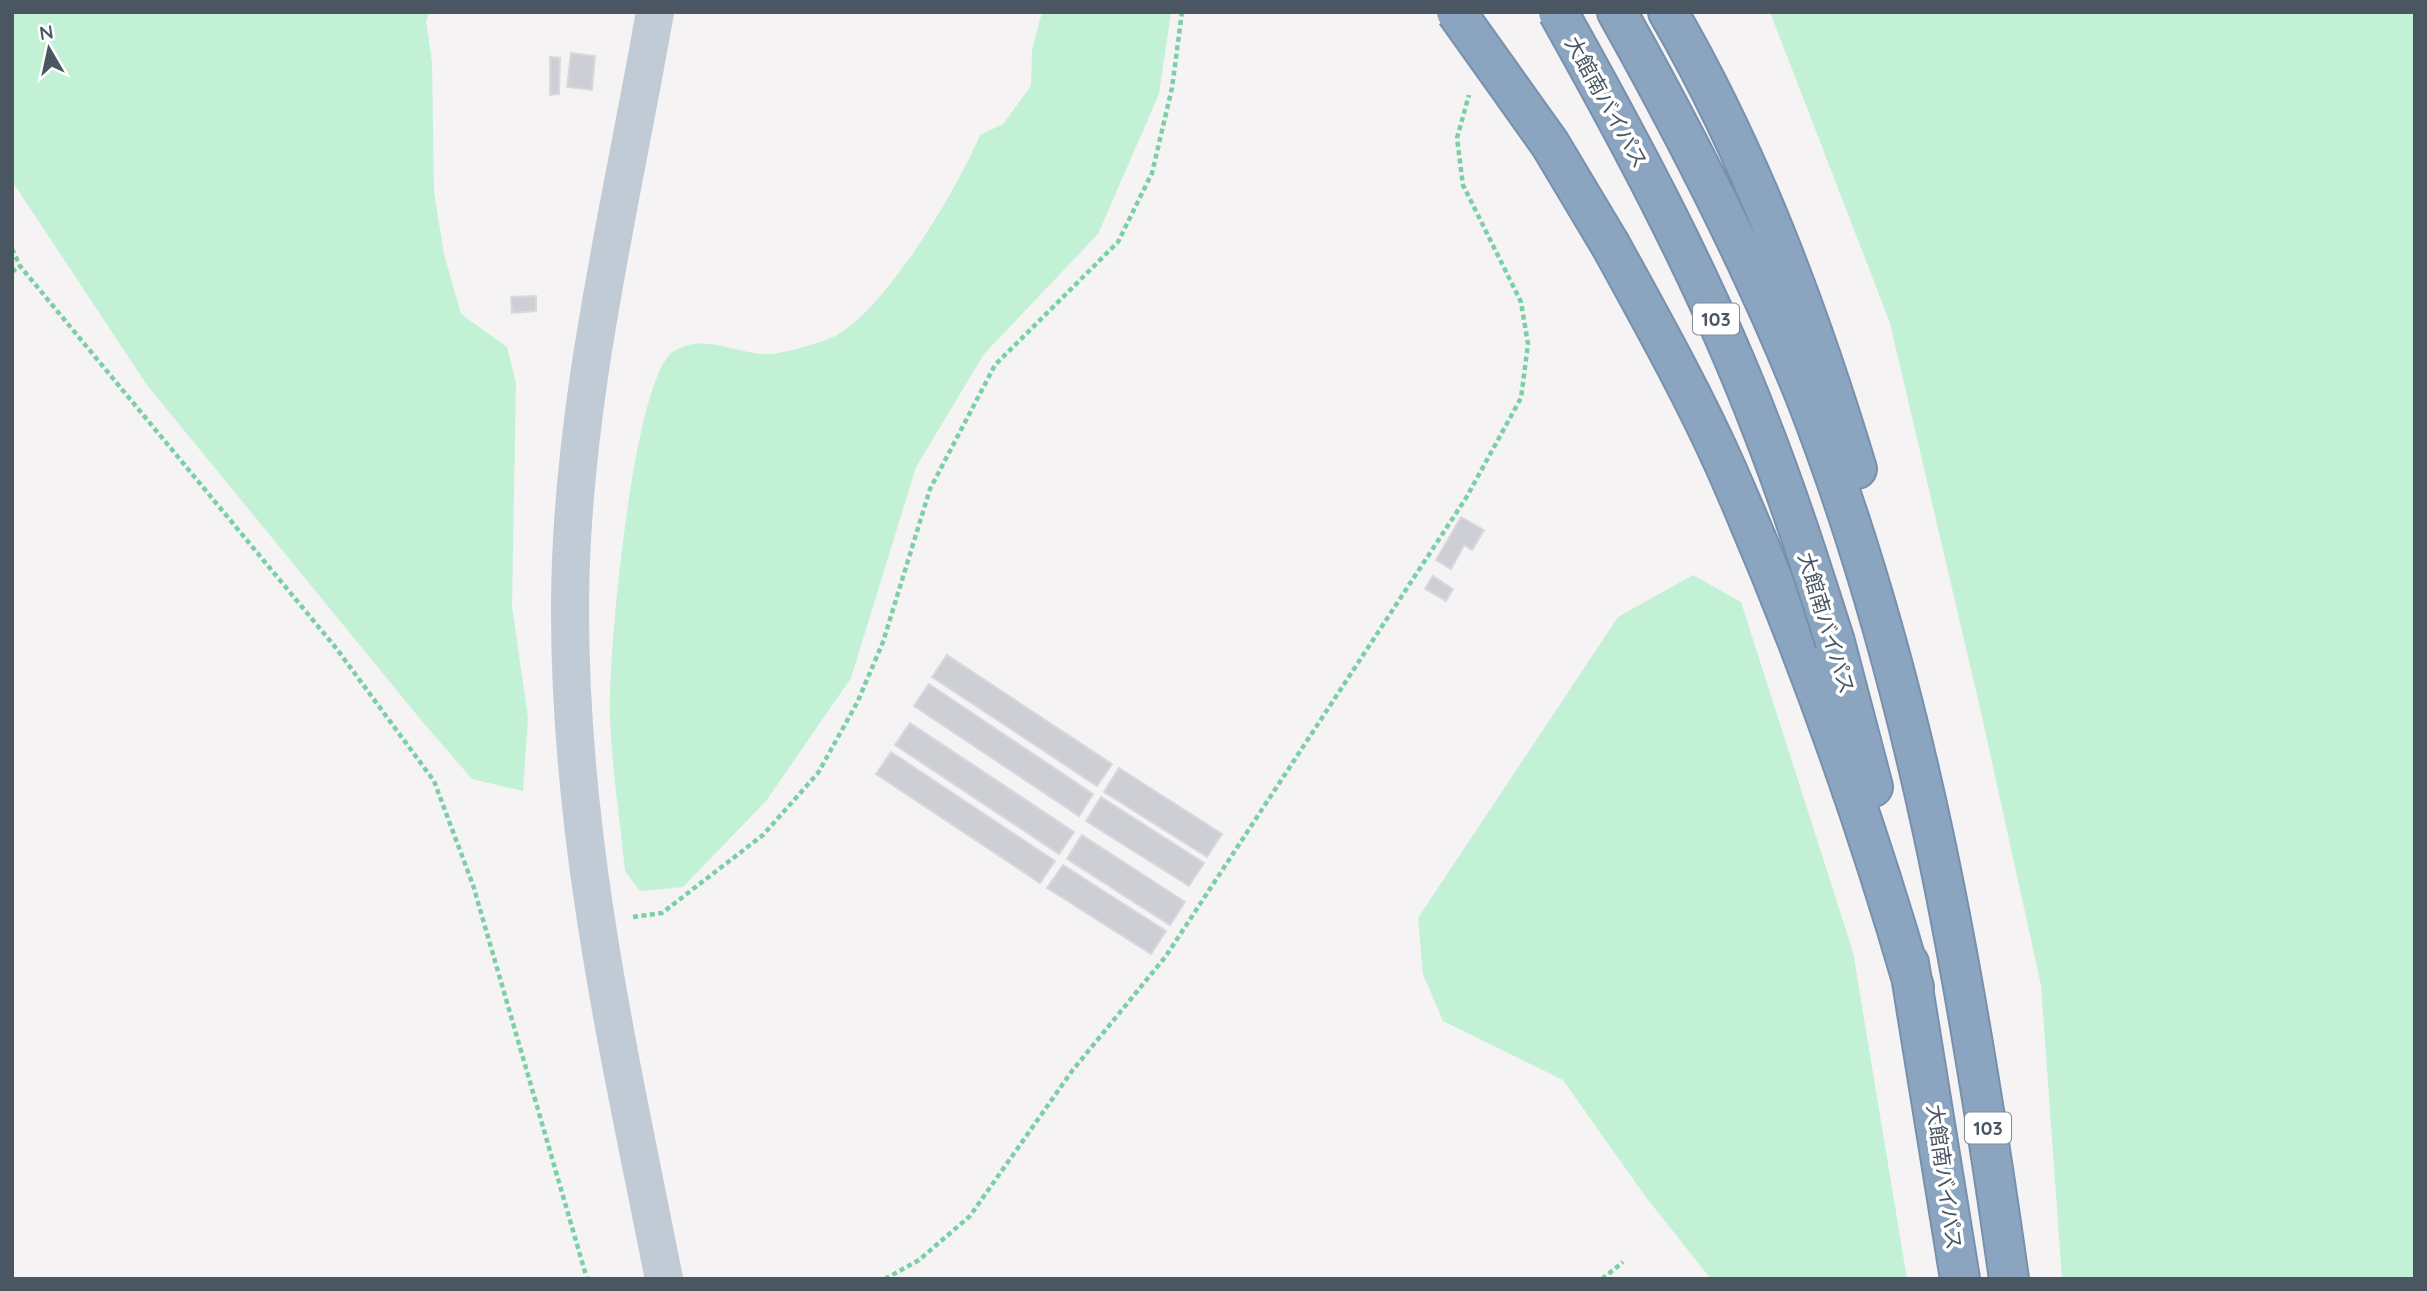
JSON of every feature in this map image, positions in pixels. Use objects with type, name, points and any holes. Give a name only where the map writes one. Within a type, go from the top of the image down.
[{"type":"highway","points":[[1456,12],[1550,144],[1611,246],[1674,361],[1819,649]]},
{"type":"highway","name":"大館南バイパス","points":[[1558,12],[1657,196],[1718,324],[1761,426],[1819,649],[1892,869],[1914,987],[1959,1279]]},
{"type":"highway","name":"103","points":[[1617,12],[1662,93],[1761,292],[1810,411],[1892,626],[1930,745],[1951,860],[1963,978],[2009,1279]]},
{"type":"highway","points":[[1668,12],[1742,159],[1792,274],[1833,391],[1892,626]]},
{"type":"street","points":[[655,12],[603,299],[576,499],[570,602],[572,716],[581,821],[594,922],[664,1279]]},
{"type":"path","points":[[594,922],[662,913],[763,835],[818,773],[857,703],[883,642],[930,489],[995,365],[1118,242],[1152,173],[1172,88],[1182,12]]},
{"type":"path","points":[[884,1279],[919,1260],[970,1216],[1072,1071],[1166,956],[1466,498],[1521,398],[1528,344],[1521,302],[1463,185],[1457,138],[1467,96],[1477,87]]},
{"type":"path","points":[[12,249],[20,266],[336,648],[434,781],[473,884],[587,1279]]},
{"type":"path","points":[[12,272],[20,266]]},
{"type":"path","points":[[1602,1279],[1623,1262]]},
{"type":"green space","points":[[12,12],[430,12],[426,21],[432,62],[434,192],[444,254],[461,314],[507,347],[516,383],[512,606],[528,718],[523,791],[472,779],[421,720],[147,385],[12,181]]},
{"type":"green space","points":[[1042,12],[1171,12],[1159,94],[1098,234],[984,354],[916,467],[851,678],[766,801],[683,887],[640,891],[625,871],[612,756],[610,688],[625,524],[646,412],[659,373],[673,352],[685,346],[709,344],[771,354],[832,338],[857,321],[919,244],[955,185],[980,135],[1003,124],[1031,86],[1032,50]]},
{"type":"green space","points":[[1770,12],[2415,12],[2415,1279],[2062,1279],[2041,985],[1980,708],[1890,323]]},
{"type":"green space","points":[[1693,575],[1741,602],[1853,952],[1907,1279],[1711,1279],[1645,1196],[1563,1080],[1443,1021],[1423,974],[1418,918],[1618,617]]},
{"type":"building","points":[[571,53],[595,56],[592,90],[567,87]]},
{"type":"building","points":[[550,57],[560,58],[559,94],[550,95]]},
{"type":"building","points":[[536,296],[536,311],[512,313],[511,297]]},
{"type":"building","points":[[1461,517],[1484,530],[1472,550],[1464,545],[1451,569],[1436,560]]},
{"type":"building","points":[[1433,576],[1453,589],[1446,601],[1425,589]]},
{"type":"building","points":[[947,655],[1112,764],[1097,786],[932,677]]},
{"type":"building","points":[[929,684],[1093,794],[1079,816],[914,706]]},
{"type":"building","points":[[910,723],[1074,832],[1059,854],[895,745]]},
{"type":"building","points":[[891,752],[1055,861],[1040,883],[876,774]]},
{"type":"building","points":[[1119,768],[1222,834],[1207,857],[1104,792]]},
{"type":"building","points":[[1101,797],[1204,863],[1189,886],[1086,821]]},
{"type":"building","points":[[1082,835],[1185,902],[1170,925],[1067,859]]},
{"type":"building","points":[[1063,865],[1166,931],[1151,954],[1047,888]]}]
